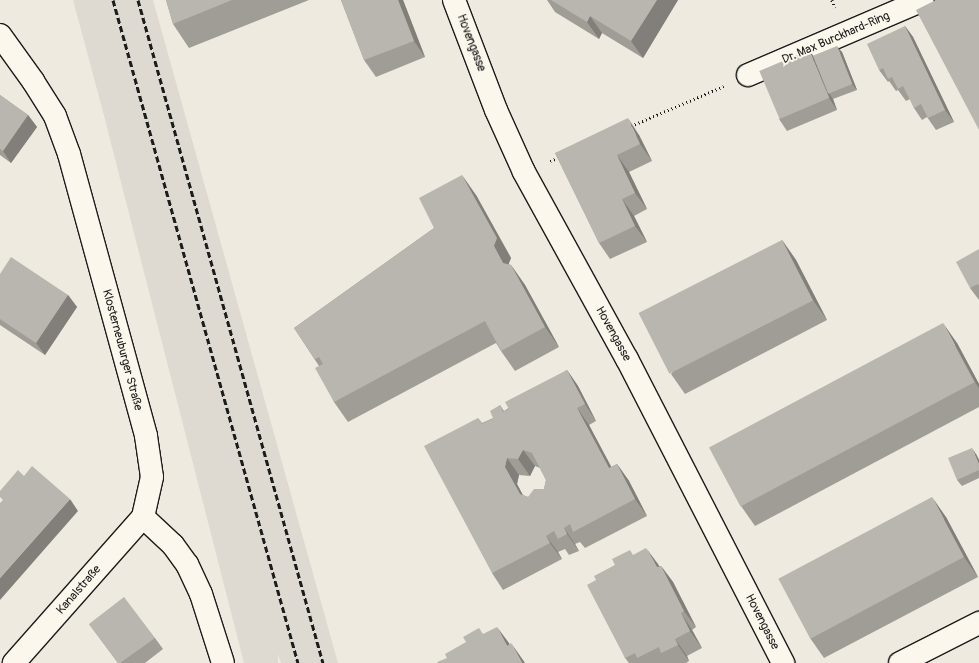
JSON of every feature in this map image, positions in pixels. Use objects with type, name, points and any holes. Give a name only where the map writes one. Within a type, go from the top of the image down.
[{"type":"street","name":"Hovengasse","points":[[454,0],[496,110],[524,172],[627,359],[783,663]]},
{"type":"street","name":"Dr. Max Burckhard-Ring","points":[[748,75],[923,0]]},
{"type":"street","name":"Klosterneuburger Straße","points":[[0,35],[33,81],[55,116],[69,154],[146,436],[152,478],[143,517]]},
{"type":"street","name":"Kanalstraße","points":[[14,663],[143,517]]},
{"type":"street","points":[[143,517],[174,545],[187,564],[201,594],[223,663]]},
{"type":"street","points":[[900,663],[979,623]]},
{"type":"path","points":[[624,129],[748,75]]},
{"type":"path","points":[[524,172],[566,154]]},
{"type":"shaded area","points":[[73,0],[153,0],[338,663],[281,663],[278,654],[278,663],[244,663]]},
{"type":"building","points":[[166,0],[232,0],[173,24]]},
{"type":"building","points":[[341,0],[398,0],[414,41],[364,60]]},
{"type":"building","points":[[551,0],[657,0],[631,41],[590,16],[587,22]]},
{"type":"building","points":[[936,0],[979,0],[979,130],[916,10]]},
{"type":"building","points":[[905,26],[945,110],[928,118],[921,104],[914,108],[903,86],[898,89],[892,77],[888,79],[883,68],[879,70],[867,44]]},
{"type":"building","points":[[837,46],[852,84],[828,94],[813,56]]},
{"type":"building","points":[[809,50],[829,98],[780,119],[759,71]]},
{"type":"building","points":[[0,95],[28,115],[3,151],[0,149]]},
{"type":"building","points":[[628,118],[640,144],[617,155],[635,193],[622,199],[635,226],[599,243],[555,153]]},
{"type":"building","points":[[462,175],[497,238],[494,246],[503,263],[511,265],[545,327],[501,351],[485,321],[334,402],[315,368],[323,364],[319,357],[315,359],[294,328],[434,228],[419,198]]},
{"type":"building","points":[[782,240],[813,301],[669,374],[639,313]]},
{"type":"building","points":[[979,249],[979,286],[978,284],[970,288],[956,262]]},
{"type":"building","points":[[11,257],[68,295],[36,343],[0,319],[0,274]]},
{"type":"building","points":[[943,323],[974,382],[740,507],[709,447]]},
{"type":"building","points":[[567,370],[585,404],[577,408],[609,468],[617,464],[635,499],[573,532],[570,524],[564,528],[567,534],[558,539],[554,531],[546,536],[550,543],[492,573],[424,446],[478,418],[482,424],[493,418],[490,411],[500,405],[503,412],[509,409],[505,402]],"holes":[[[523,450],[532,453],[546,480],[544,489],[534,489],[528,497],[520,494],[505,467],[507,458],[518,459]]]},
{"type":"building","points":[[972,448],[979,464],[979,470],[957,480],[948,458]]},
{"type":"building","points":[[32,466],[70,499],[0,578],[0,503],[3,500],[0,497],[0,491],[18,470],[24,476]]},
{"type":"building","points":[[932,497],[964,557],[810,639],[778,579]]},
{"type":"building","points":[[646,548],[657,567],[661,566],[684,611],[681,613],[690,631],[675,639],[678,645],[661,653],[659,647],[637,658],[635,653],[625,658],[587,585],[596,580],[594,576],[615,565],[612,559],[630,550],[633,555]]},
{"type":"building","points":[[124,597],[155,638],[118,663],[89,624]]},
{"type":"building","points":[[497,627],[507,646],[511,643],[522,663],[437,662],[447,658],[445,654],[466,642],[463,637],[479,628],[483,634]]},
{"type":"railway","points":[[113,0],[298,663]]},
{"type":"railway","points":[[138,0],[323,663]]}]
